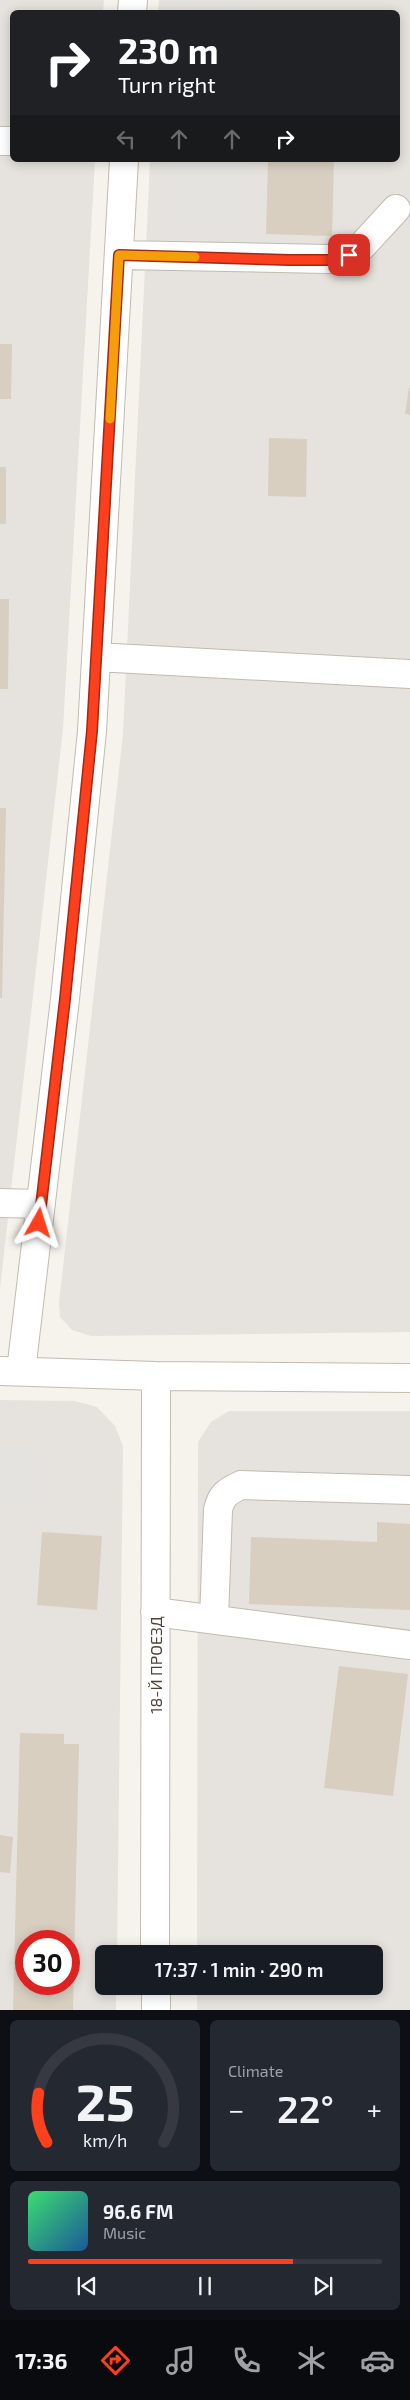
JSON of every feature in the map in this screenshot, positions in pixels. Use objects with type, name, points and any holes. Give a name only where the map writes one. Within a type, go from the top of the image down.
[{"type":"street","points":[[124,162],[92,731],[41,1204],[10,1371],[156,1376],[410,1378]]},
{"type":"street","points":[[119,255],[328,260],[349,255],[362,246],[396,209]]},
{"type":"street","points":[[96,657],[410,674]]},
{"type":"street","points":[[0,1203],[41,1204]]},
{"type":"street","name":"18-Й ПРОЕЗД","points":[[156,1376],[156,1945]]},
{"type":"street","points":[[214,1619],[218,1510],[220,1500],[227,1491],[241,1485],[410,1490]]},
{"type":"street","points":[[155,1612],[410,1645]]},
{"type":"street","points":[[156,1995],[156,2010]]},
{"type":"shaded area","points":[[0,0],[104,0],[103,10],[10,10],[10,162],[95,162],[63,729],[0,1289]]},
{"type":"shaded area","points":[[159,0],[410,0],[410,1332],[91,1336],[72,1330],[60,1317],[59,1303],[123,734],[150,162],[400,162],[400,10],[158,10]]},
{"type":"shaded area","points":[[174,0],[242,0],[241,9],[174,6]]},
{"type":"shaded area","points":[[166,162],[250,162],[248,238],[164,235]]},
{"type":"shaded area","points":[[0,1400],[75,1401],[97,1407],[115,1426],[123,1446],[117,1945],[95,1945],[95,1995],[116,1995],[116,2010],[0,2010]]},
{"type":"shaded area","points":[[229,1411],[410,1411],[410,2010],[197,2010],[197,1995],[383,1995],[383,1945],[197,1945],[198,1442],[211,1422]]},
{"type":"shaded area","points":[[0,1446],[45,1449],[41,1506],[0,1503]]},
{"type":"building","points":[[268,162],[334,162],[332,236],[266,234]]},
{"type":"building","points":[[0,344],[12,344],[11,399],[0,399]]},
{"type":"building","points":[[410,388],[410,415],[405,414]]},
{"type":"building","points":[[269,438],[307,439],[306,497],[268,496]]},
{"type":"building","points":[[0,467],[6,467],[6,524],[0,524]]},
{"type":"building","points":[[0,599],[9,599],[8,689],[0,689]]},
{"type":"building","points":[[0,808],[6,808],[2,998],[0,998]]},
{"type":"building","points":[[377,1522],[410,1524],[410,1610],[249,1604],[251,1537],[377,1542]]},
{"type":"building","points":[[42,1532],[102,1536],[97,1610],[37,1605]]},
{"type":"building","points":[[339,1666],[408,1674],[393,1796],[324,1788]]},
{"type":"building","points":[[20,1733],[64,1734],[64,1744],[79,1744],[75,1930],[15,1930]]},
{"type":"building","points":[[0,1835],[13,1837],[10,1873],[0,1872]]},
{"type":"building","points":[[15,1931],[15,1995],[73,1995],[73,2010],[13,2010]]},
{"type":"slow traffic","points":[[110,419],[119,255],[195,257]]},
{"type":"route","points":[[39,1223],[65,999],[92,731],[119,255],[290,260],[328,260],[349,255]]}]
